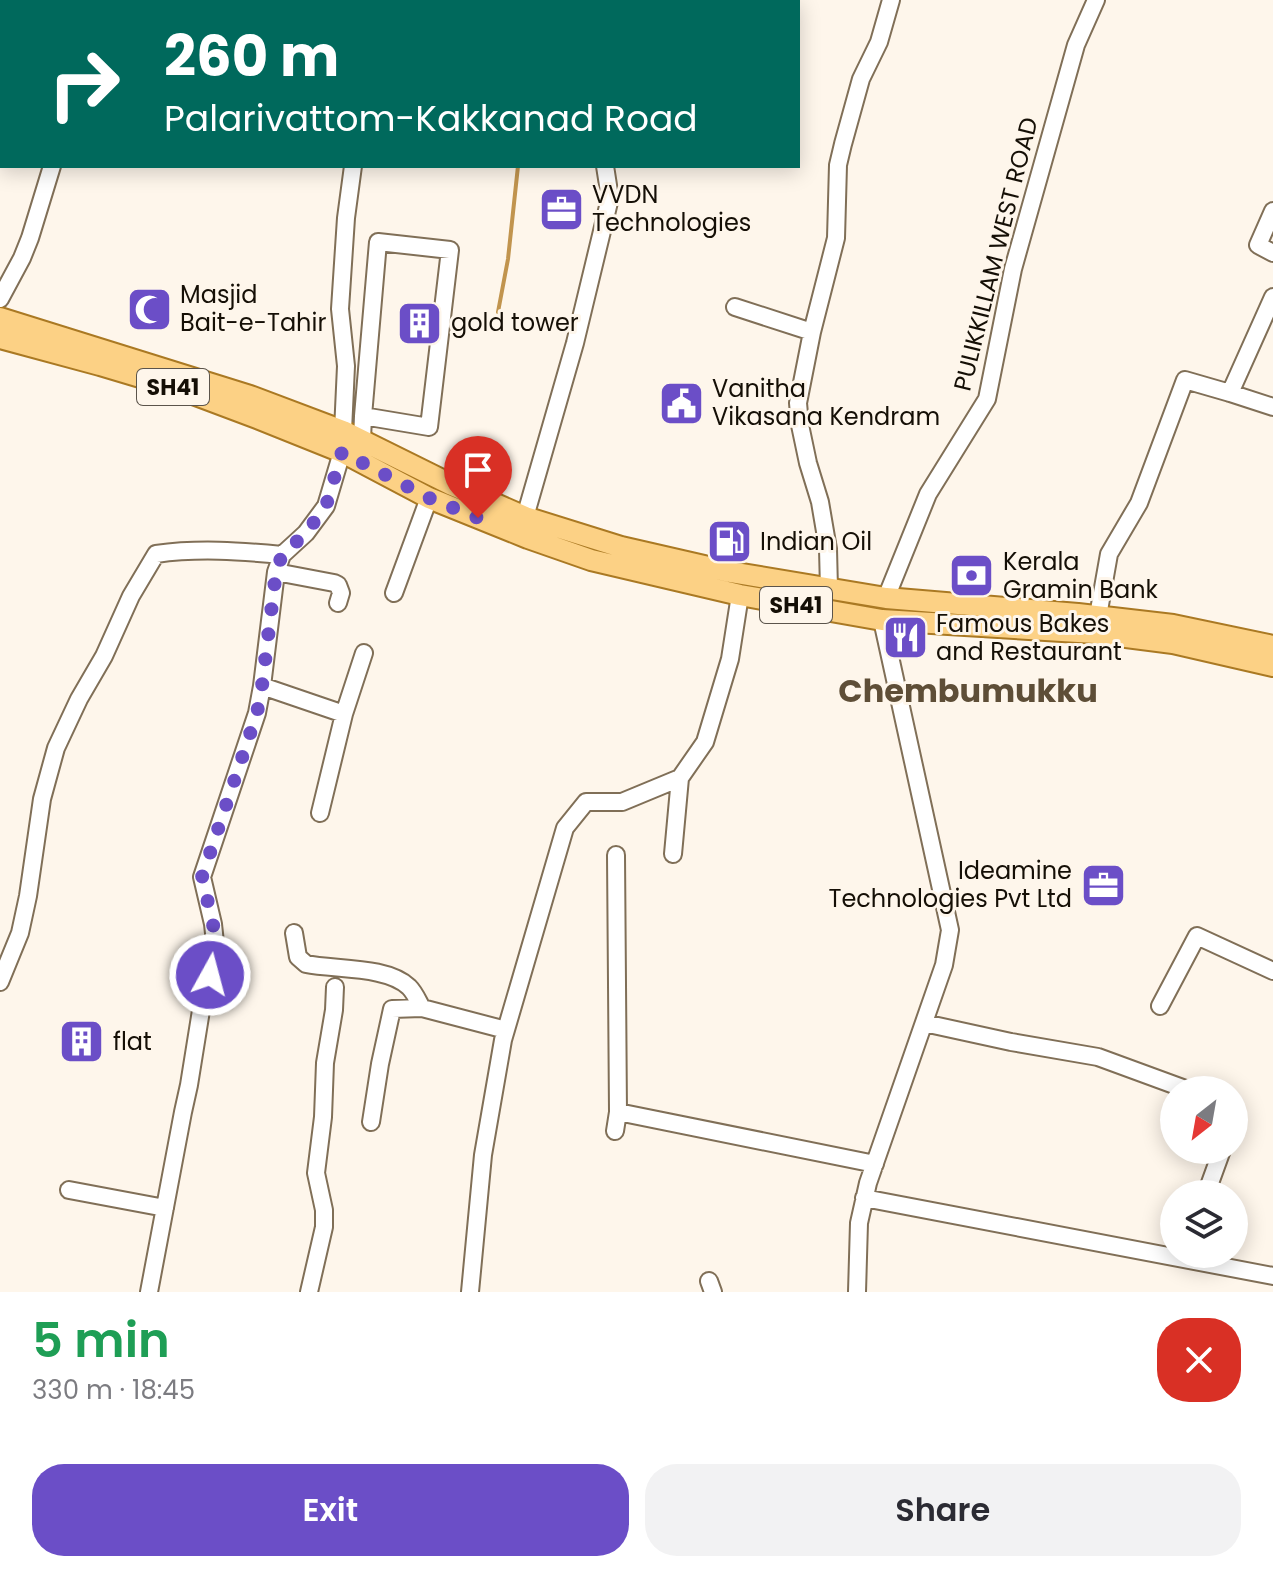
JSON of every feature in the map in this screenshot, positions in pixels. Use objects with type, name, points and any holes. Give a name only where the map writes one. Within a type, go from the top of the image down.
[{"type":"main road","points":[[0,318],[250,396],[525,517],[712,579],[1098,616],[1173,625],[1273,646]]},
{"type":"main road","name":"SH41","points":[[0,338],[100,365],[349,441],[429,498],[591,560],[712,579],[740,595],[882,620],[1111,635],[1173,643],[1273,666]]},
{"type":"street","points":[[829,589],[828,549],[820,502],[798,413],[812,332],[836,238],[838,165],[861,79],[879,42],[891,0]]},
{"type":"street","name":"PULIKKILLAM WEST ROAD","points":[[886,598],[928,494],[987,399],[1013,269],[1076,45],[1096,0]]},
{"type":"street","points":[[0,299],[30,238],[45,168]]},
{"type":"street","points":[[349,441],[340,309],[353,168]]},
{"type":"street","points":[[525,517],[575,343],[610,198],[605,168]]},
{"type":"street","points":[[1273,211],[1258,245],[1273,253]]},
{"type":"street","points":[[149,1292],[203,998],[216,952],[202,877],[257,713],[276,572],[282,555],[306,533],[326,506],[349,441],[363,416],[378,242],[450,250],[429,427],[363,416]]},
{"type":"street","points":[[1230,393],[1273,297]]},
{"type":"street","points":[[735,307],[812,332]]},
{"type":"street","points":[[1098,616],[1109,554],[1139,503],[1185,380],[1273,407]]},
{"type":"street","points":[[394,593],[429,498]]},
{"type":"street","points":[[0,982],[20,933],[42,799],[56,748],[131,596],[156,554],[214,549],[282,555]]},
{"type":"street","points":[[276,572],[334,583],[341,593],[338,603]]},
{"type":"street","points":[[673,854],[680,778],[705,742],[730,659],[740,595]]},
{"type":"street","points":[[855,1291],[859,1223],[864,1198],[944,965],[950,930],[882,620]]},
{"type":"street","points":[[320,813],[344,714],[364,653]]},
{"type":"street","points":[[262,686],[344,714]]},
{"type":"street","points":[[470,1292],[483,1155],[503,1040],[565,828],[586,802],[622,802],[680,778]]},
{"type":"street","points":[[615,1131],[618,1112],[616,855]]},
{"type":"street","points":[[294,933],[298,957],[306,964],[390,976],[412,990],[422,1008]]},
{"type":"street","points":[[1160,1006],[1197,936],[1273,971]]},
{"type":"street","points":[[309,1292],[324,1227],[324,1210],[316,1173],[335,987]]},
{"type":"street","points":[[371,1122],[392,1009],[422,1008],[506,1030]]},
{"type":"street","points":[[924,1023],[1098,1057],[1160,1080]]},
{"type":"street","points":[[618,1112],[875,1164]]},
{"type":"street","points":[[69,1190],[165,1208]]},
{"type":"street","points":[[864,1198],[1273,1276]]},
{"type":"waterway","points":[[498,312],[508,259],[518,168]]},
{"type":"place","name":"VVDN Technologies","points":[[561,209]]},
{"type":"place","name":"Masjid Bait-e-Tahir","points":[[149,309]]},
{"type":"place","name":"gold tower","points":[[420,323]]},
{"type":"place","name":"Vanitha Vikasana Kendram","points":[[681,403]]},
{"type":"place","name":"Indian Oil","points":[[729,542]]},
{"type":"place","name":"Kerala Gramin Bank","points":[[972,576]]},
{"type":"place","name":"Famous Bakes and Restaurant","points":[[905,638]]},
{"type":"place","name":"Ideamine Technologies Pvt Ltd","points":[[1103,885]]},
{"type":"place","name":"flat","points":[[82,1042]]},
{"type":"district","name":"Chembumukku","points":[[968,691]]},
{"type":"route","points":[[210,975],[216,952],[202,877],[257,713],[276,572],[282,555],[306,533],[326,506],[342,452],[429,498],[478,518]]}]
